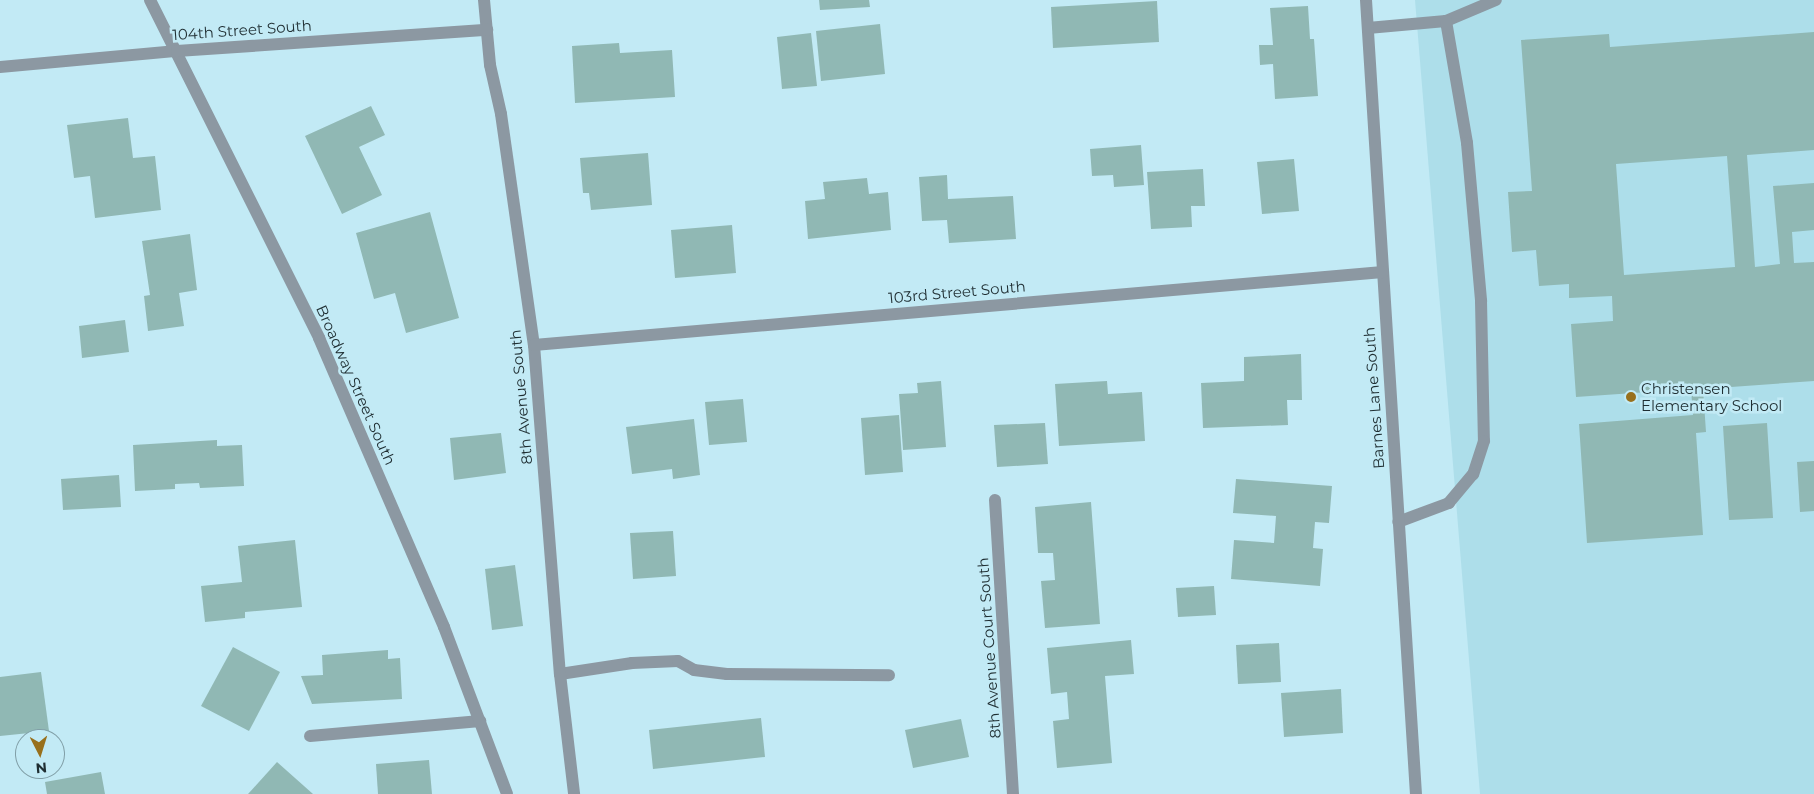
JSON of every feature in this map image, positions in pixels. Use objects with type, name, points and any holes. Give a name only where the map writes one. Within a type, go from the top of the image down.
[{"type":"street","name":"Broadway Street South","points":[[150,0],[319,338],[444,627],[508,794]]},
{"type":"street","name":"8th Avenue South","points":[[484,0],[534,345],[560,674],[574,794]]},
{"type":"street","name":"Barnes Lane South","points":[[1366,0],[1416,794]]},
{"type":"street","points":[[1368,28],[1446,21],[1496,0]]},
{"type":"street","points":[[1398,522],[1448,503],[1473,474],[1484,441],[1480,301],[1467,143],[1446,21]]},
{"type":"street","name":"104th Street South","points":[[0,67],[177,51],[487,30]]},
{"type":"street","name":"103rd Street South","points":[[534,345],[1383,272]]},
{"type":"street","name":"8th Avenue Court South","points":[[995,500],[1013,794]]},
{"type":"street","points":[[560,674],[632,663],[678,661],[694,670],[727,674],[889,675]]},
{"type":"street","points":[[310,736],[480,721]]},
{"type":"shaded area","name":"Christensen Elementary School","points":[[1415,0],[1814,0],[1814,794],[1480,794]]},
{"type":"building","points":[[819,0],[869,0],[870,7],[820,10]]},
{"type":"building","points":[[1157,1],[1159,42],[1053,48],[1051,7]]},
{"type":"building","points":[[1308,6],[1310,39],[1314,39],[1318,96],[1275,99],[1273,64],[1260,65],[1259,45],[1273,45],[1270,8]]},
{"type":"building","points":[[880,24],[885,74],[821,81],[816,31]]},
{"type":"building","points":[[1814,32],[1814,150],[1747,155],[1755,267],[1780,264],[1773,186],[1814,183],[1814,230],[1792,232],[1794,263],[1814,262],[1814,381],[1703,389],[1706,432],[1696,433],[1703,535],[1587,543],[1579,424],[1693,415],[1691,389],[1576,397],[1571,324],[1613,321],[1612,296],[1569,298],[1569,284],[1539,286],[1536,250],[1512,252],[1508,192],[1532,191],[1521,40],[1609,34],[1610,47]],"holes":[[[1727,156],[1735,267],[1624,275],[1616,164]]]},
{"type":"building","points":[[811,33],[817,86],[782,89],[777,37]]},
{"type":"building","points":[[619,43],[620,53],[672,50],[675,97],[575,103],[572,46]]},
{"type":"building","points":[[371,106],[385,135],[359,147],[382,195],[342,214],[305,136]]},
{"type":"building","points":[[128,118],[133,158],[155,156],[161,210],[95,218],[90,176],[74,178],[67,125]]},
{"type":"building","points":[[1141,145],[1144,185],[1114,187],[1113,175],[1092,176],[1090,149]]},
{"type":"building","points":[[648,153],[652,205],[591,210],[589,193],[583,193],[580,158]]},
{"type":"building","points":[[1294,159],[1299,211],[1262,214],[1257,162]]},
{"type":"building","points":[[1203,169],[1205,206],[1191,206],[1192,227],[1151,229],[1147,172]]},
{"type":"building","points":[[947,175],[948,199],[1013,196],[1016,239],[949,243],[947,220],[922,221],[919,177]]},
{"type":"building","points":[[867,178],[869,194],[888,192],[891,230],[808,239],[805,201],[825,199],[823,182]]},
{"type":"building","points":[[430,212],[459,318],[406,333],[395,293],[374,299],[356,233]]},
{"type":"building","points":[[732,225],[736,273],[675,278],[671,230]]},
{"type":"building","points":[[190,234],[197,290],[179,293],[184,326],[148,331],[144,296],[150,295],[142,241]]},
{"type":"building","points":[[125,320],[129,352],[82,358],[79,326]]},
{"type":"building","points":[[1301,354],[1302,400],[1287,400],[1288,425],[1203,428],[1201,383],[1244,381],[1244,357]]},
{"type":"building","points":[[941,381],[946,447],[903,450],[899,394],[918,393],[917,383]]},
{"type":"building","points":[[1107,381],[1108,394],[1142,392],[1145,441],[1059,446],[1055,384]]},
{"type":"building","points":[[743,399],[747,442],[709,445],[705,402]]},
{"type":"building","points":[[899,415],[903,472],[865,475],[861,418]]},
{"type":"building","points":[[694,419],[700,475],[673,479],[672,469],[632,474],[626,427]]},
{"type":"building","points":[[1045,423],[1048,464],[997,467],[994,425]]},
{"type":"building","points":[[1767,423],[1773,518],[1729,520],[1723,426]]},
{"type":"building","points":[[501,433],[506,473],[454,480],[450,438]]},
{"type":"building","points":[[217,440],[217,446],[242,445],[244,486],[200,488],[199,483],[175,484],[175,489],[135,491],[133,445]]},
{"type":"building","points":[[1814,461],[1814,511],[1800,512],[1797,462]]},
{"type":"building","points":[[119,475],[121,507],[63,510],[61,479]]},
{"type":"building","points":[[1236,479],[1332,486],[1329,523],[1315,522],[1313,548],[1323,549],[1320,586],[1231,579],[1234,540],[1274,543],[1276,516],[1233,513]]},
{"type":"building","points":[[1091,502],[1100,624],[1045,628],[1041,581],[1055,580],[1053,553],[1038,553],[1035,507]]},
{"type":"building","points":[[673,531],[676,576],[633,579],[630,533]]},
{"type":"building","points":[[295,540],[302,607],[245,612],[245,618],[205,622],[201,586],[242,582],[238,546]]},
{"type":"building","points":[[515,565],[523,626],[492,630],[485,569]]},
{"type":"building","points":[[1214,586],[1216,615],[1178,617],[1176,588]]},
{"type":"building","points":[[1131,640],[1134,674],[1105,676],[1112,763],[1057,768],[1053,721],[1069,719],[1067,692],[1051,694],[1047,648]]},
{"type":"building","points":[[1279,643],[1281,682],[1238,684],[1236,645]]},
{"type":"building","points":[[233,647],[280,672],[249,731],[201,706]]},
{"type":"building","points":[[388,650],[388,659],[400,658],[402,699],[312,704],[301,676],[323,675],[322,655]]},
{"type":"building","points":[[41,672],[49,729],[15,729],[15,734],[0,736],[0,677]]},
{"type":"building","points":[[1341,689],[1343,733],[1284,737],[1281,693]]},
{"type":"building","points":[[761,718],[765,757],[653,769],[649,730]]},
{"type":"building","points":[[961,719],[969,757],[913,768],[905,730]]},
{"type":"building","points":[[429,760],[432,794],[378,794],[376,764]]},
{"type":"building","points":[[277,762],[313,794],[248,794]]},
{"type":"building","points":[[101,772],[105,794],[47,794],[45,782]]},
{"type":"place","name":"Christensen Elementary School","points":[[1631,397]]}]
